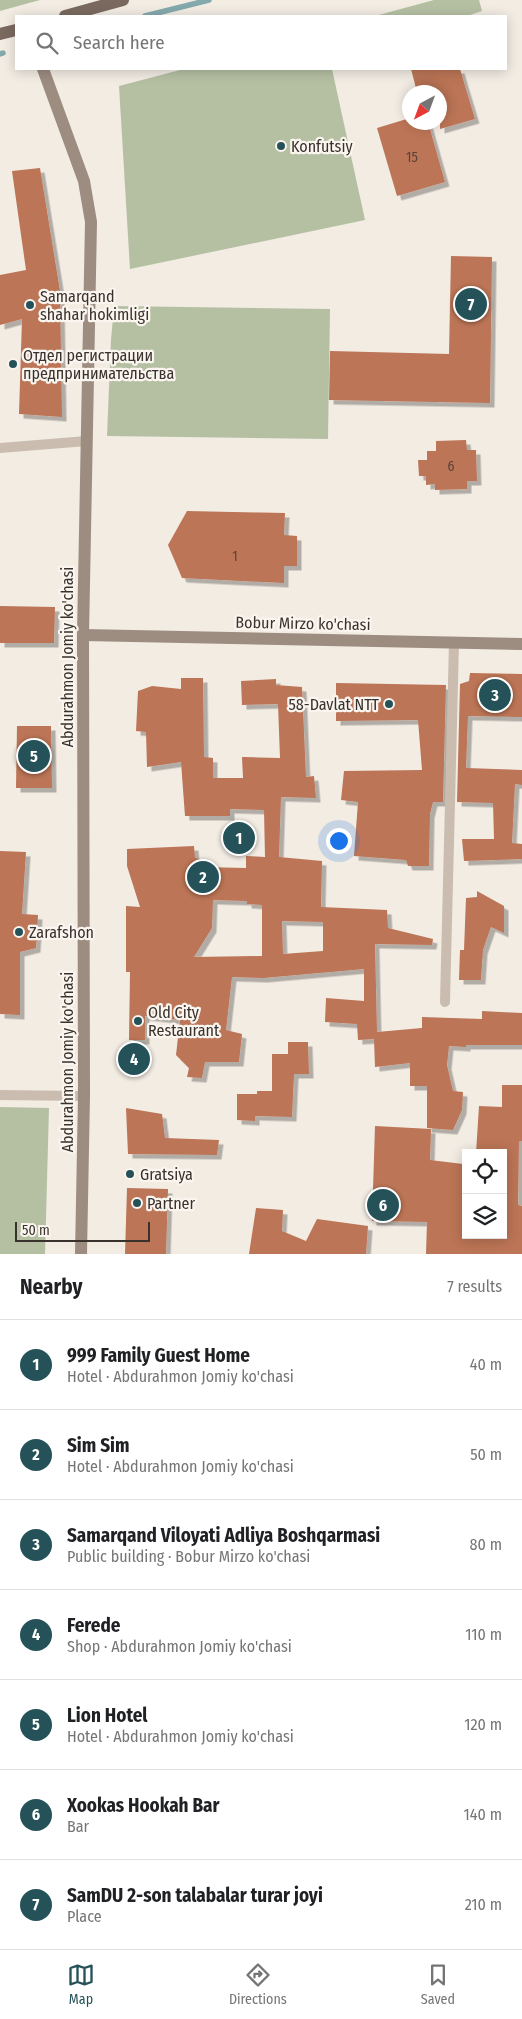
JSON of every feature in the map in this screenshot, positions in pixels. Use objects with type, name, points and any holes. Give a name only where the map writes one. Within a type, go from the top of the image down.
[{"type":"main road","points":[[69,15],[123,0]]},
{"type":"main road","points":[[0,34],[15,30]]},
{"type":"main road","name":"Abdurahmon Jomiy ko'chasi","points":[[43,70],[84,180],[91,222],[83,636],[84,1096],[81,1254]]},
{"type":"main road","name":"Bobur Mirzo ko'chasi","points":[[83,636],[522,644]]},
{"type":"lane","points":[[0,448],[87,441]]},
{"type":"lane","points":[[445,1002],[454,642]]},
{"type":"lane","points":[[0,1096],[84,1096]]},
{"type":"green space","points":[[0,0],[40,0],[0,11]]},
{"type":"green space","points":[[434,0],[479,0],[482,11],[470,15],[379,15]]},
{"type":"green space","points":[[180,70],[332,70],[365,220],[130,269],[119,86]]},
{"type":"green space","points":[[114,306],[330,309],[328,439],[107,436]]},
{"type":"green space","points":[[0,1107],[49,1108],[45,1254],[0,1254]]},
{"type":"building","points":[[411,70],[460,70],[475,119],[447,127],[447,85],[415,85]]},
{"type":"building","points":[[402,120],[402,130],[430,130],[445,182],[397,196],[377,128]]},
{"type":"building","name":"Samarqand shahar hokimligi","points":[[40,168],[60,291],[62,417],[19,414],[22,319],[0,325],[0,275],[26,270],[12,171]]},
{"type":"building","points":[[451,256],[492,257],[490,403],[329,400],[330,351],[449,354]]},
{"type":"building","points":[[466,440],[467,450],[476,450],[477,481],[467,481],[467,489],[435,490],[435,484],[426,485],[426,476],[419,476],[418,460],[427,460],[427,451],[436,451],[436,441]]},
{"type":"building","points":[[187,511],[285,513],[284,535],[297,536],[297,566],[284,566],[284,583],[182,578],[168,545]]},
{"type":"building","points":[[0,606],[55,607],[54,643],[0,643]]},
{"type":"building","points":[[470,673],[522,674],[522,717],[468,716],[466,768],[522,770],[522,785],[515,784],[512,843],[522,844],[522,859],[464,861],[462,839],[494,839],[493,803],[457,802],[460,684],[469,681]]},
{"type":"building","points":[[181,678],[203,678],[204,757],[213,758],[213,778],[243,778],[242,757],[280,758],[278,704],[242,705],[241,681],[276,679],[276,685],[302,687],[306,777],[314,776],[316,798],[281,797],[279,857],[322,861],[321,907],[387,910],[388,928],[433,939],[432,945],[375,944],[377,1032],[422,1028],[422,1017],[482,1019],[482,1011],[522,1013],[522,1045],[449,1046],[447,1065],[453,1091],[463,1092],[462,1110],[453,1130],[427,1128],[427,1086],[410,1086],[410,1063],[375,1067],[374,1039],[358,1040],[357,1024],[325,1022],[326,998],[364,1001],[364,969],[263,978],[232,977],[226,1030],[242,1034],[239,1062],[205,1062],[202,1078],[187,1077],[189,1068],[176,1055],[180,1020],[145,1016],[145,1040],[129,1040],[130,972],[126,972],[126,906],[140,907],[127,866],[127,849],[194,846],[195,858],[200,859],[201,867],[246,868],[246,856],[265,857],[264,810],[230,809],[230,816],[185,816],[181,762],[147,767],[146,732],[136,731],[138,691],[152,686],[181,689]],"holes":[[[213,900],[247,901],[247,904],[262,905],[262,956],[194,957],[212,928]],[[282,921],[323,922],[323,951],[283,954]]]},
{"type":"building","points":[[336,683],[446,685],[443,802],[433,802],[430,814],[429,866],[408,866],[406,860],[354,856],[358,802],[341,800],[344,771],[422,770],[418,720],[336,721]]},
{"type":"building","points":[[17,726],[51,726],[52,788],[16,788]]},
{"type":"building","name":"Zarafshon","points":[[0,851],[26,852],[22,914],[38,915],[36,948],[20,952],[20,1015],[0,1014]]},
{"type":"building","points":[[477,891],[504,906],[504,933],[491,927],[483,950],[481,980],[459,980],[460,950],[464,950],[466,898],[477,897]]},
{"type":"building","points":[[288,1042],[308,1042],[309,1074],[294,1074],[292,1117],[255,1116],[255,1121],[237,1120],[237,1094],[257,1094],[257,1091],[272,1091],[272,1054],[288,1054]]},
{"type":"building","points":[[502,1085],[522,1085],[522,1141],[519,1141],[518,1205],[522,1206],[522,1254],[426,1254],[427,1222],[372,1221],[375,1126],[431,1129],[430,1160],[462,1164],[462,1239],[507,1239],[507,1149],[476,1149],[479,1106],[502,1107]]},
{"type":"building","points":[[126,1108],[162,1114],[165,1138],[219,1140],[217,1155],[128,1154]]},
{"type":"building","points":[[127,1188],[168,1189],[166,1254],[125,1254]]},
{"type":"building","points":[[256,1208],[283,1210],[282,1231],[306,1241],[317,1219],[368,1226],[366,1254],[249,1254]]},
{"type":"waterway","points":[[149,15],[209,0]]},
{"type":"place","name":"Konfutsiy","points":[[281,146]]},
{"type":"place","name":"SamDU 2-son talabalar turar joyi","points":[[471,304]]},
{"type":"place","name":"Samarqand shahar hokimligi","points":[[30,305]]},
{"type":"place","name":"Отдел регистрации предпринимательства","points":[[13,364]]},
{"type":"place","name":"Samarqand Viloyati Adliya Boshqarmasi","points":[[495,695]]},
{"type":"place","name":"58-Davlat NTT","points":[[389,704]]},
{"type":"place","name":"Lion Hotel","points":[[34,756]]},
{"type":"place","name":"999 Family Guest Home","points":[[239,838]]},
{"type":"place","name":"Sim Sim","points":[[203,877]]},
{"type":"place","name":"Zarafshon","points":[[19,932]]},
{"type":"place","name":"Old City Restaurant","points":[[138,1021]]},
{"type":"place","name":"Ferede","points":[[134,1059]]},
{"type":"place","name":"Gratsiya","points":[[130,1174]]},
{"type":"place","name":"Partner","points":[[137,1203]]},
{"type":"place","name":"Xookas Hookah Bar","points":[[383,1205]]}]
